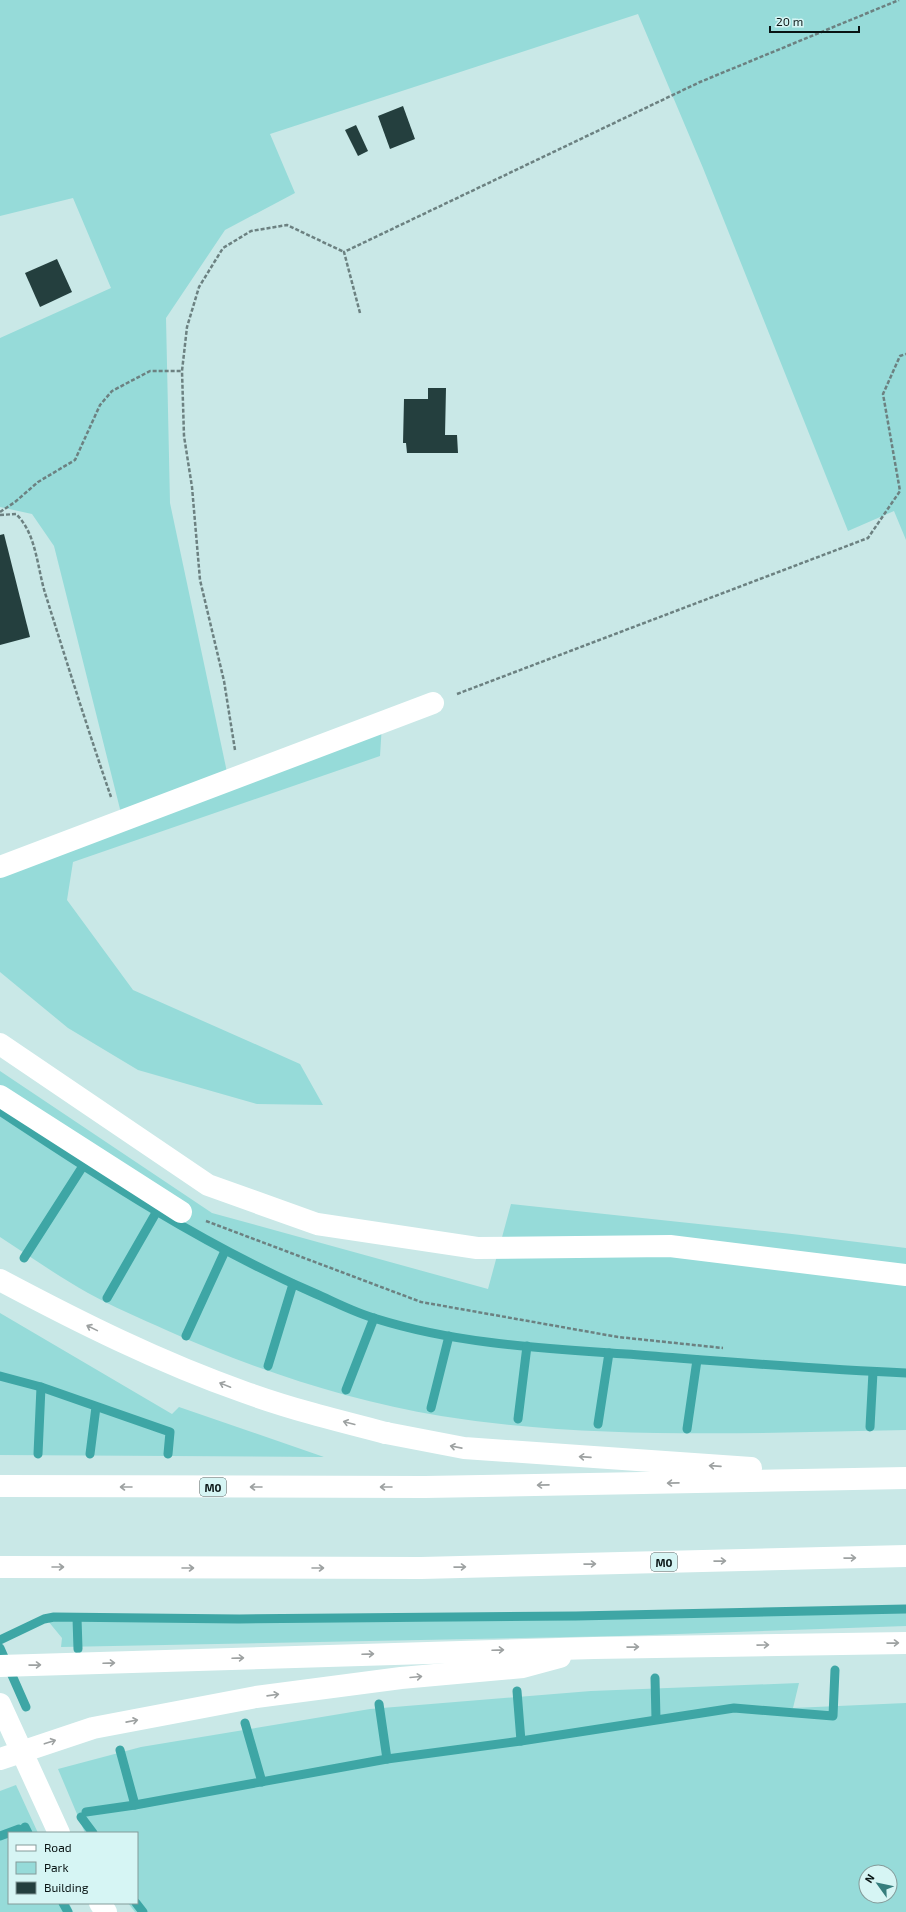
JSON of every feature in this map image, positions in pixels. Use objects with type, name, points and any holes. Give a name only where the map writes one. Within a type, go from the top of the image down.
[{"type":"main road","points":[[0,867],[432,703]]},
{"type":"main road","points":[[0,1044],[208,1185],[317,1224],[477,1248],[670,1246],[906,1275]]},
{"type":"main road","points":[[0,1096],[181,1212]]},
{"type":"main road","points":[[0,1280],[127,1345],[236,1389],[314,1414],[386,1433],[464,1448],[900,1478]]},
{"type":"main road","name":"M0","points":[[0,1486],[425,1487],[900,1478]]},
{"type":"main road","name":"M0","points":[[10,1567],[421,1568],[906,1556]]},
{"type":"main road","points":[[0,1666],[594,1648],[906,1643]]},
{"type":"main road","points":[[0,1759],[93,1728],[256,1698],[401,1678],[523,1667],[594,1648]]},
{"type":"main road","points":[[0,1704],[59,1832]]},
{"type":"path","points":[[344,252],[700,82],[899,0]]},
{"type":"path","points":[[241,776],[232,741],[224,681],[200,580],[192,487],[184,436],[182,371],[187,327],[199,287],[223,248],[251,231],[287,226],[344,252]]},
{"type":"path","points":[[344,252],[360,313]]},
{"type":"path","points":[[432,703],[868,538],[900,491],[883,394],[900,356],[906,354]]},
{"type":"path","points":[[0,513],[38,482],[75,460],[100,405],[112,390],[150,371],[182,371]]},
{"type":"path","points":[[0,513],[16,514],[24,522],[30,535],[51,614],[120,822]]},
{"type":"path","points":[[181,1212],[421,1302],[618,1337],[722,1348]]},
{"type":"green space","points":[[0,0],[906,0],[906,540],[894,511],[848,531],[703,168],[638,14],[270,134],[295,193],[225,230],[166,318],[170,503],[228,777],[382,724],[380,756],[73,862],[67,900],[133,990],[300,1064],[323,1105],[257,1104],[138,1070],[68,1028],[0,972],[0,869],[123,821],[54,546],[32,514],[0,507],[0,338],[111,288],[73,198],[0,216]]},
{"type":"green space","points":[[0,1071],[212,1213],[488,1289],[511,1204],[792,1234],[906,1248],[906,1430],[673,1433],[614,1432],[498,1424],[441,1416],[370,1401],[300,1382],[232,1358],[166,1330],[97,1298],[0,1237]]},
{"type":"green space","points":[[0,1313],[172,1414],[179,1407],[324,1457],[0,1455]]},
{"type":"green space","points":[[906,1612],[906,1626],[620,1636],[61,1647],[62,1638],[48,1621],[350,1622],[577,1620]]},
{"type":"green space","points":[[799,1683],[793,1708],[906,1703],[906,1912],[135,1912],[129,1904],[138,1904],[138,1832],[85,1832],[58,1769],[141,1747],[370,1709],[591,1691]]},
{"type":"green space","points":[[16,1785],[38,1832],[8,1832],[8,1904],[69,1904],[73,1912],[0,1912],[0,1791]]},
{"type":"building","points":[[403,106],[415,139],[390,149],[378,116]]},
{"type":"building","points":[[356,125],[368,151],[358,156],[345,130]]},
{"type":"building","points":[[57,259],[72,292],[40,307],[25,273]]},
{"type":"building","points":[[428,388],[446,388],[445,435],[457,435],[458,453],[407,453],[406,443],[403,443],[404,399],[428,399]]},
{"type":"building","points":[[4,534],[30,637],[0,645],[0,535]]},
{"type":"waterway","points":[[0,1111],[114,1185],[192,1232],[273,1274],[369,1317],[438,1334],[500,1344],[801,1367],[906,1373]]},
{"type":"waterway","points":[[24,1258],[83,1166]]},
{"type":"waterway","points":[[107,1298],[157,1211]]},
{"type":"waterway","points":[[186,1336],[225,1251]]},
{"type":"waterway","points":[[268,1366],[293,1284]]},
{"type":"waterway","points":[[346,1390],[374,1318]]},
{"type":"waterway","points":[[431,1408],[449,1336]]},
{"type":"waterway","points":[[518,1419],[527,1346]]},
{"type":"waterway","points":[[598,1424],[609,1353]]},
{"type":"waterway","points":[[687,1429],[697,1360]]},
{"type":"waterway","points":[[870,1427],[873,1372]]},
{"type":"waterway","points":[[0,1376],[41,1387],[170,1432],[168,1454]]},
{"type":"waterway","points":[[38,1454],[41,1387]]},
{"type":"waterway","points":[[90,1454],[96,1407]]},
{"type":"waterway","points":[[0,1640],[44,1619],[54,1617],[239,1619],[576,1616],[906,1609]]},
{"type":"waterway","points":[[77,1618],[78,1649]]},
{"type":"waterway","points":[[0,1648],[26,1707]]},
{"type":"waterway","points":[[86,1812],[135,1805],[387,1759],[521,1741],[734,1708],[833,1716],[835,1670]]},
{"type":"waterway","points":[[655,1678],[656,1719]]},
{"type":"waterway","points":[[517,1691],[521,1741]]},
{"type":"waterway","points":[[379,1704],[387,1759]]},
{"type":"waterway","points":[[245,1723],[262,1782]]},
{"type":"waterway","points":[[120,1750],[135,1805]]},
{"type":"waterway","points":[[81,1817],[92,1832]]},
{"type":"waterway","points":[[25,1827],[28,1832]]},
{"type":"waterway","points":[[11,1832],[19,1829]]},
{"type":"waterway","points":[[0,1836],[8,1833]]},
{"type":"waterway","points":[[64,1904],[68,1912]]},
{"type":"waterway","points":[[137,1904],[143,1912]]}]
